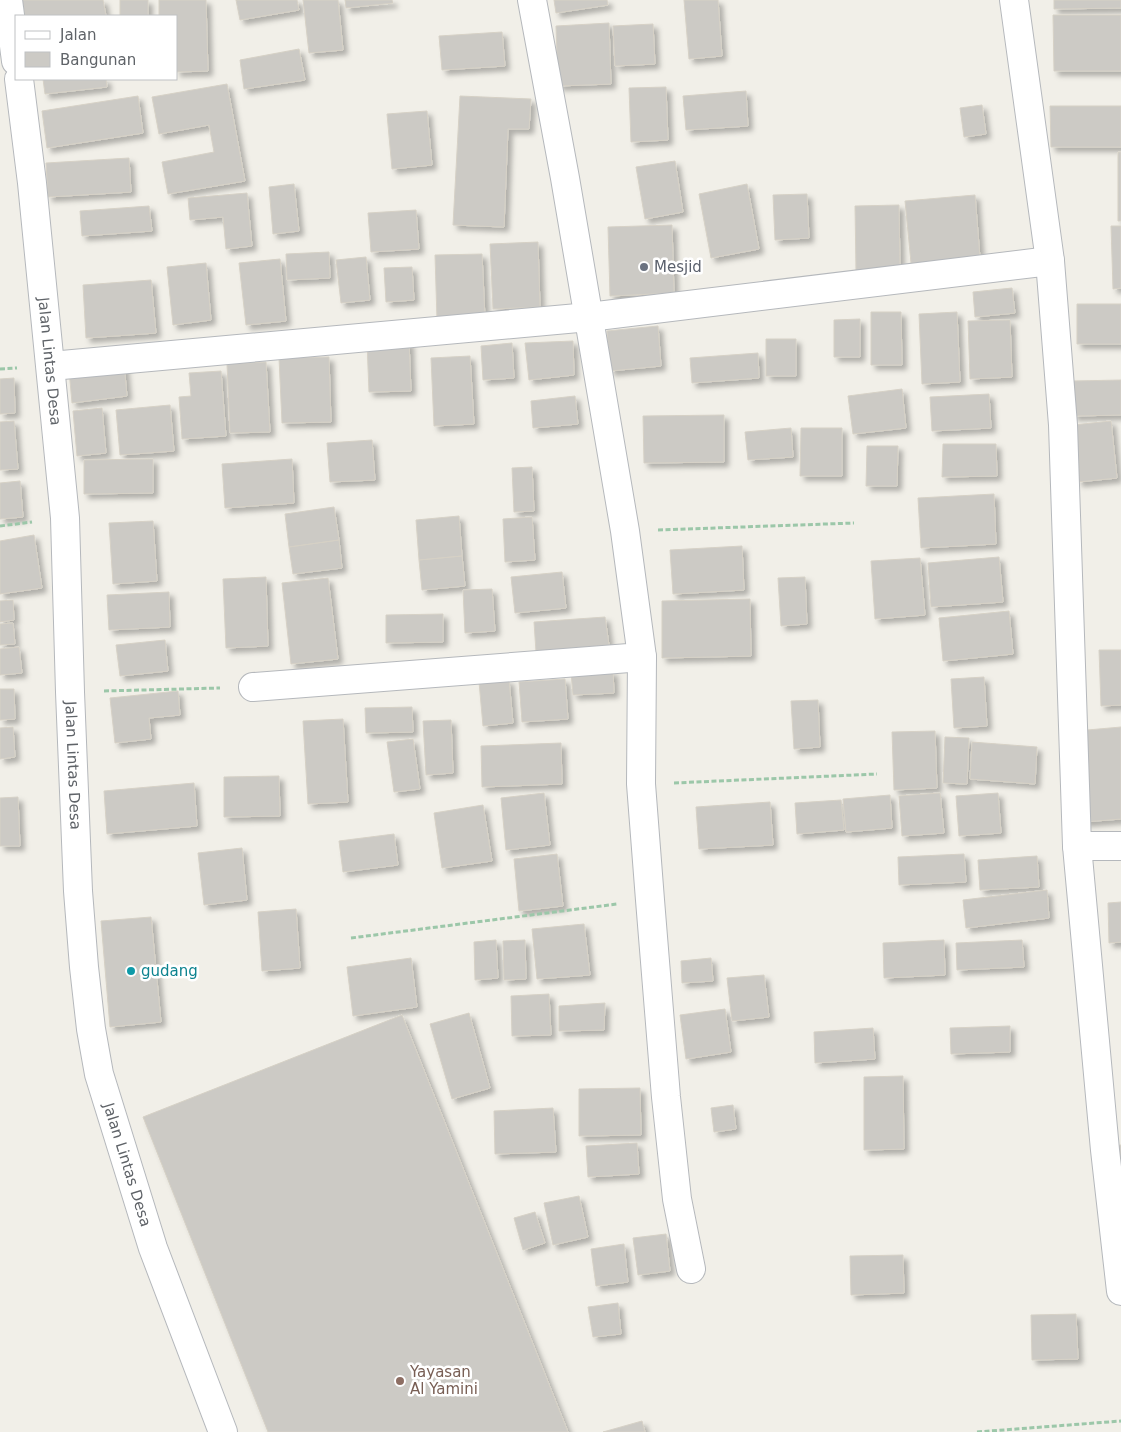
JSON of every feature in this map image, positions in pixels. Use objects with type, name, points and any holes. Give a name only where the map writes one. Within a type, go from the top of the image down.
[{"type":"street","points":[[8,0],[15,53]]},
{"type":"street","points":[[532,0],[625,531],[642,657],[641,784],[650,900],[666,1097],[677,1199],[691,1269]]},
{"type":"street","points":[[1014,0],[1050,262],[1063,425],[1077,846],[1104,1140],[1121,1292]]},
{"type":"street","name":"Jalan Lintas Desa","points":[[19,80],[32,183],[65,518],[78,891],[91,1029],[99,1074],[153,1248],[223,1432]]},
{"type":"street","points":[[51,366],[589,317],[1050,262]]},
{"type":"street","points":[[253,687],[642,657]]},
{"type":"street","points":[[1077,846],[1121,846]]},
{"type":"path","points":[[625,531],[854,523]]},
{"type":"path","points":[[70,692],[253,687]]},
{"type":"path","points":[[641,784],[877,774]]},
{"type":"path","points":[[351,938],[650,900]]},
{"type":"path","points":[[977,1432],[1121,1421]]},
{"type":"building","points":[[22,0],[103,0],[106,15],[25,15]]},
{"type":"building","points":[[120,0],[148,0],[148,15],[120,15]]},
{"type":"building","points":[[159,0],[206,0],[208,71],[178,72],[178,15],[159,15]]},
{"type":"building","points":[[236,0],[297,0],[299,10],[240,20]]},
{"type":"building","points":[[303,0],[338,0],[343,50],[309,53]]},
{"type":"building","points":[[345,0],[392,0],[393,3],[346,8]]},
{"type":"building","points":[[554,0],[607,0],[608,5],[556,13]]},
{"type":"building","points":[[684,0],[718,0],[722,56],[689,59]]},
{"type":"building","points":[[1054,0],[1121,0],[1121,8],[1054,9]]},
{"type":"building","points":[[1053,15],[1121,15],[1121,71],[1054,71]]},
{"type":"building","points":[[609,23],[611,84],[558,86],[556,26]]},
{"type":"building","points":[[653,24],[655,64],[615,66],[613,26]]},
{"type":"building","points":[[502,32],[505,66],[442,70],[439,36]]},
{"type":"building","points":[[299,49],[305,80],[244,89],[240,60]]},
{"type":"building","points":[[43,80],[106,80],[107,87],[45,94]]},
{"type":"building","points":[[227,84],[245,181],[168,194],[162,162],[214,152],[209,125],[159,134],[152,97]]},
{"type":"building","points":[[666,87],[668,140],[631,142],[629,88]]},
{"type":"building","points":[[746,91],[748,126],[686,130],[683,96]]},
{"type":"building","points":[[138,96],[143,133],[47,148],[42,111]]},
{"type":"building","points":[[460,96],[531,99],[529,129],[508,129],[504,227],[453,225]]},
{"type":"building","points":[[982,105],[986,134],[964,137],[960,108]]},
{"type":"building","points":[[1050,106],[1121,106],[1121,147],[1051,147]]},
{"type":"building","points":[[427,111],[432,165],[392,169],[387,114]]},
{"type":"building","points":[[1118,152],[1121,152],[1121,221],[1118,221]]},
{"type":"building","points":[[129,158],[131,192],[48,197],[46,163]]},
{"type":"building","points":[[675,161],[683,212],[645,219],[636,167]]},
{"type":"building","points":[[294,184],[299,231],[273,234],[269,187]]},
{"type":"building","points":[[747,184],[759,249],[711,258],[699,194]]},
{"type":"building","points":[[247,193],[252,246],[226,249],[223,217],[190,220],[188,198]]},
{"type":"building","points":[[807,194],[809,238],[775,240],[773,195]]},
{"type":"building","points":[[975,195],[980,258],[911,263],[905,201]]},
{"type":"building","points":[[899,205],[900,270],[856,271],[855,206]]},
{"type":"building","points":[[149,206],[152,231],[82,236],[80,211]]},
{"type":"building","points":[[416,210],[419,249],[371,252],[368,213]]},
{"type":"building","points":[[672,225],[674,293],[610,296],[608,227]]},
{"type":"building","points":[[1111,226],[1121,226],[1121,288],[1113,289]]},
{"type":"building","points":[[538,242],[540,307],[493,309],[490,244]]},
{"type":"building","points":[[329,252],[330,278],[287,280],[286,254]]},
{"type":"building","points":[[482,254],[485,318],[437,320],[435,255]]},
{"type":"building","points":[[366,257],[370,300],[341,303],[336,260]]},
{"type":"building","points":[[280,259],[286,321],[246,325],[239,263]]},
{"type":"building","points":[[206,263],[211,320],[173,325],[167,267]]},
{"type":"building","points":[[412,267],[414,300],[386,302],[384,268]]},
{"type":"building","points":[[151,280],[156,333],[86,338],[83,285]]},
{"type":"building","points":[[1012,288],[1015,313],[975,317],[973,292]]},
{"type":"building","points":[[1077,304],[1121,304],[1121,344],[1077,344]]},
{"type":"building","points":[[871,312],[901,312],[902,365],[871,365]]},
{"type":"building","points":[[957,312],[960,382],[922,384],[919,314]]},
{"type":"building","points":[[860,319],[860,357],[834,357],[834,320]]},
{"type":"building","points":[[1010,320],[1012,377],[970,379],[968,321]]},
{"type":"building","points":[[658,326],[661,366],[610,371],[607,331]]},
{"type":"building","points":[[766,339],[796,339],[796,376],[766,376]]},
{"type":"building","points":[[409,341],[411,391],[369,392],[367,343]]},
{"type":"building","points":[[573,341],[574,375],[529,380],[525,343]]},
{"type":"building","points":[[512,343],[514,378],[483,380],[481,346]]},
{"type":"building","points":[[758,353],[759,378],[692,383],[690,358]]},
{"type":"building","points":[[470,356],[474,424],[434,426],[431,358]]},
{"type":"building","points":[[329,357],[331,422],[282,423],[279,358]]},
{"type":"building","points":[[266,362],[270,432],[230,433],[227,364]]},
{"type":"building","points":[[124,364],[127,396],[72,403],[69,370]]},
{"type":"building","points":[[221,371],[226,436],[182,439],[179,397],[191,396],[189,373]]},
{"type":"building","points":[[14,378],[15,413],[0,414],[0,379]]},
{"type":"building","points":[[1121,380],[1121,415],[1073,416],[1072,381]]},
{"type":"building","points":[[902,389],[906,428],[853,434],[848,396]]},
{"type":"building","points":[[989,394],[991,428],[932,431],[930,397]]},
{"type":"building","points":[[575,396],[578,424],[533,428],[531,401]]},
{"type":"building","points":[[170,405],[174,451],[120,455],[116,410]]},
{"type":"building","points":[[102,408],[106,453],[77,456],[73,411]]},
{"type":"building","points":[[724,415],[724,462],[644,463],[643,416]]},
{"type":"building","points":[[14,421],[18,469],[0,470],[0,422]]},
{"type":"building","points":[[1111,421],[1117,478],[1078,482],[1073,425]]},
{"type":"building","points":[[791,428],[793,457],[748,460],[745,432]]},
{"type":"building","points":[[801,428],[842,428],[842,476],[800,476]]},
{"type":"building","points":[[372,440],[375,480],[330,482],[327,443]]},
{"type":"building","points":[[943,444],[996,444],[997,476],[942,477]]},
{"type":"building","points":[[867,446],[898,446],[897,486],[866,486]]},
{"type":"building","points":[[153,459],[153,493],[84,494],[84,460]]},
{"type":"building","points":[[292,459],[294,503],[225,508],[222,464]]},
{"type":"building","points":[[532,467],[534,511],[514,512],[512,468]]},
{"type":"building","points":[[20,481],[23,517],[0,519],[0,483]]},
{"type":"building","points":[[994,494],[996,544],[921,548],[918,498]]},
{"type":"building","points":[[334,507],[339,540],[289,547],[285,514]]},
{"type":"building","points":[[459,516],[462,556],[419,560],[416,520]]},
{"type":"building","points":[[532,517],[535,560],[505,562],[503,519]]},
{"type":"building","points":[[153,521],[157,581],[113,584],[109,523]]},
{"type":"building","points":[[34,535],[42,588],[0,594],[0,541]]},
{"type":"building","points":[[339,540],[342,568],[293,574],[289,547]]},
{"type":"building","points":[[742,546],[744,590],[673,594],[670,550]]},
{"type":"building","points":[[462,556],[465,586],[422,590],[419,560]]},
{"type":"building","points":[[999,557],[1003,602],[931,607],[928,563]]},
{"type":"building","points":[[920,558],[925,615],[875,619],[871,561]]},
{"type":"building","points":[[562,572],[566,608],[515,613],[511,577]]},
{"type":"building","points":[[266,577],[268,646],[226,648],[223,579]]},
{"type":"building","points":[[805,577],[807,624],[781,626],[778,578]]},
{"type":"building","points":[[328,578],[338,659],[291,664],[282,583]]},
{"type":"building","points":[[492,589],[495,631],[465,633],[463,590]]},
{"type":"building","points":[[169,592],[170,627],[109,630],[107,595]]},
{"type":"building","points":[[750,599],[751,656],[662,658],[662,601]]},
{"type":"building","points":[[13,600],[14,620],[0,622],[0,601]]},
{"type":"building","points":[[1009,611],[1013,654],[943,661],[939,618]]},
{"type":"building","points":[[443,614],[443,642],[386,643],[386,615]]},
{"type":"building","points":[[605,617],[609,645],[536,652],[534,622]]},
{"type":"building","points":[[13,623],[15,644],[0,645],[0,624]]},
{"type":"building","points":[[165,640],[168,671],[120,676],[116,645]]},
{"type":"building","points":[[19,647],[22,673],[0,675],[0,649]]},
{"type":"building","points":[[1099,650],[1121,650],[1121,705],[1101,706]]},
{"type":"building","points":[[613,671],[614,693],[573,695],[571,673]]},
{"type":"building","points":[[984,677],[987,726],[954,728],[951,679]]},
{"type":"building","points":[[565,679],[568,719],[522,722],[519,682]]},
{"type":"building","points":[[509,680],[513,723],[483,726],[479,682]]},
{"type":"building","points":[[0,689],[14,689],[15,719],[0,720]]},
{"type":"building","points":[[178,691],[180,715],[149,718],[151,739],[115,743],[110,698]]},
{"type":"building","points":[[818,700],[820,747],[794,749],[791,701]]},
{"type":"building","points":[[412,707],[413,732],[366,733],[365,708]]},
{"type":"building","points":[[343,719],[348,802],[308,804],[303,721]]},
{"type":"building","points":[[451,720],[453,773],[426,775],[423,721]]},
{"type":"building","points":[[13,727],[15,757],[0,759],[0,728]]},
{"type":"building","points":[[1121,727],[1121,819],[1083,822],[1076,731]]},
{"type":"building","points":[[935,731],[937,788],[894,790],[892,732]]},
{"type":"building","points":[[945,737],[969,738],[967,784],[943,783]]},
{"type":"building","points":[[413,739],[420,789],[394,792],[387,742]]},
{"type":"building","points":[[972,742],[1037,747],[1035,784],[970,779]]},
{"type":"building","points":[[561,743],[562,784],[482,787],[481,746]]},
{"type":"building","points":[[279,776],[280,816],[224,817],[224,777]]},
{"type":"building","points":[[194,783],[197,826],[107,834],[104,791]]},
{"type":"building","points":[[544,793],[550,845],[506,850],[501,798]]},
{"type":"building","points":[[940,793],[944,833],[902,836],[899,796]]},
{"type":"building","points":[[998,793],[1001,833],[959,836],[956,796]]},
{"type":"building","points":[[890,795],[892,828],[846,832],[843,799]]},
{"type":"building","points":[[18,797],[20,846],[0,846],[0,798]]},
{"type":"building","points":[[841,800],[844,830],[797,834],[795,803]]},
{"type":"building","points":[[770,802],[773,845],[699,849],[696,807]]},
{"type":"building","points":[[483,805],[492,861],[442,868],[434,813]]},
{"type":"building","points":[[394,834],[398,865],[343,872],[339,841]]},
{"type":"building","points":[[242,848],[247,900],[204,905],[198,853]]},
{"type":"building","points":[[557,854],[563,906],[519,911],[514,859]]},
{"type":"building","points":[[964,854],[966,882],[899,885],[898,857]]},
{"type":"building","points":[[1037,856],[1039,887],[980,890],[978,860]]},
{"type":"building","points":[[1047,890],[1049,918],[966,928],[963,900]]},
{"type":"building","points":[[1121,902],[1121,942],[1109,943],[1108,903]]},
{"type":"building","points":[[296,909],[300,968],[262,971],[258,912]]},
{"type":"building","name":"gudang","points":[[151,917],[161,1022],[110,1027],[101,921]]},
{"type":"building","points":[[584,924],[590,975],[537,979],[532,929]]},
{"type":"building","points":[[496,940],[498,978],[475,980],[474,942]]},
{"type":"building","points":[[525,940],[526,979],[504,980],[503,941]]},
{"type":"building","points":[[944,940],[945,975],[884,978],[883,943]]},
{"type":"building","points":[[1022,940],[1024,967],[957,970],[956,943]]},
{"type":"building","points":[[411,958],[417,1007],[353,1016],[347,967]]},
{"type":"building","points":[[711,958],[713,981],[682,983],[681,961]]},
{"type":"building","points":[[764,975],[769,1017],[732,1021],[727,978]]},
{"type":"building","points":[[549,994],[551,1035],[512,1036],[511,996]]},
{"type":"building","points":[[605,1003],[604,1030],[559,1031],[559,1006]]},
{"type":"building","points":[[725,1009],[731,1052],[686,1059],[680,1015]]},
{"type":"building","points":[[469,1013],[490,1088],[452,1099],[430,1024]]},
{"type":"building","points":[[402,1015],[568,1432],[268,1432],[143,1117]]},
{"type":"building","points":[[1010,1026],[1010,1052],[951,1054],[950,1028]]},
{"type":"building","points":[[873,1028],[875,1059],[815,1063],[814,1032]]},
{"type":"building","points":[[903,1076],[904,1149],[864,1150],[864,1077]]},
{"type":"building","points":[[640,1088],[641,1135],[579,1136],[579,1089]]},
{"type":"building","points":[[733,1105],[736,1129],[714,1132],[711,1108]]},
{"type":"building","points":[[553,1108],[556,1152],[495,1154],[494,1111]]},
{"type":"building","points":[[637,1143],[639,1174],[588,1177],[586,1146]]},
{"type":"building","points":[[1121,1145],[1121,1186],[1115,1146]]},
{"type":"building","points":[[579,1196],[588,1237],[553,1245],[544,1203]]},
{"type":"building","points":[[535,1212],[545,1243],[523,1250],[514,1218]]},
{"type":"building","points":[[666,1234],[670,1271],[638,1275],[633,1238]]},
{"type":"building","points":[[624,1244],[628,1282],[596,1286],[591,1249]]},
{"type":"building","points":[[903,1255],[904,1293],[851,1295],[850,1256]]},
{"type":"building","points":[[618,1303],[621,1334],[593,1337],[588,1307]]},
{"type":"building","points":[[1076,1314],[1078,1359],[1032,1360],[1031,1315]]},
{"type":"building","points":[[642,1421],[645,1432],[603,1432]]},
{"type":"place","name":"Mesjid","points":[[644,267]]},
{"type":"place","name":"gudang","points":[[131,971]]},
{"type":"place","name":"Yayasan Al Yamini","points":[[400,1381]]}]
